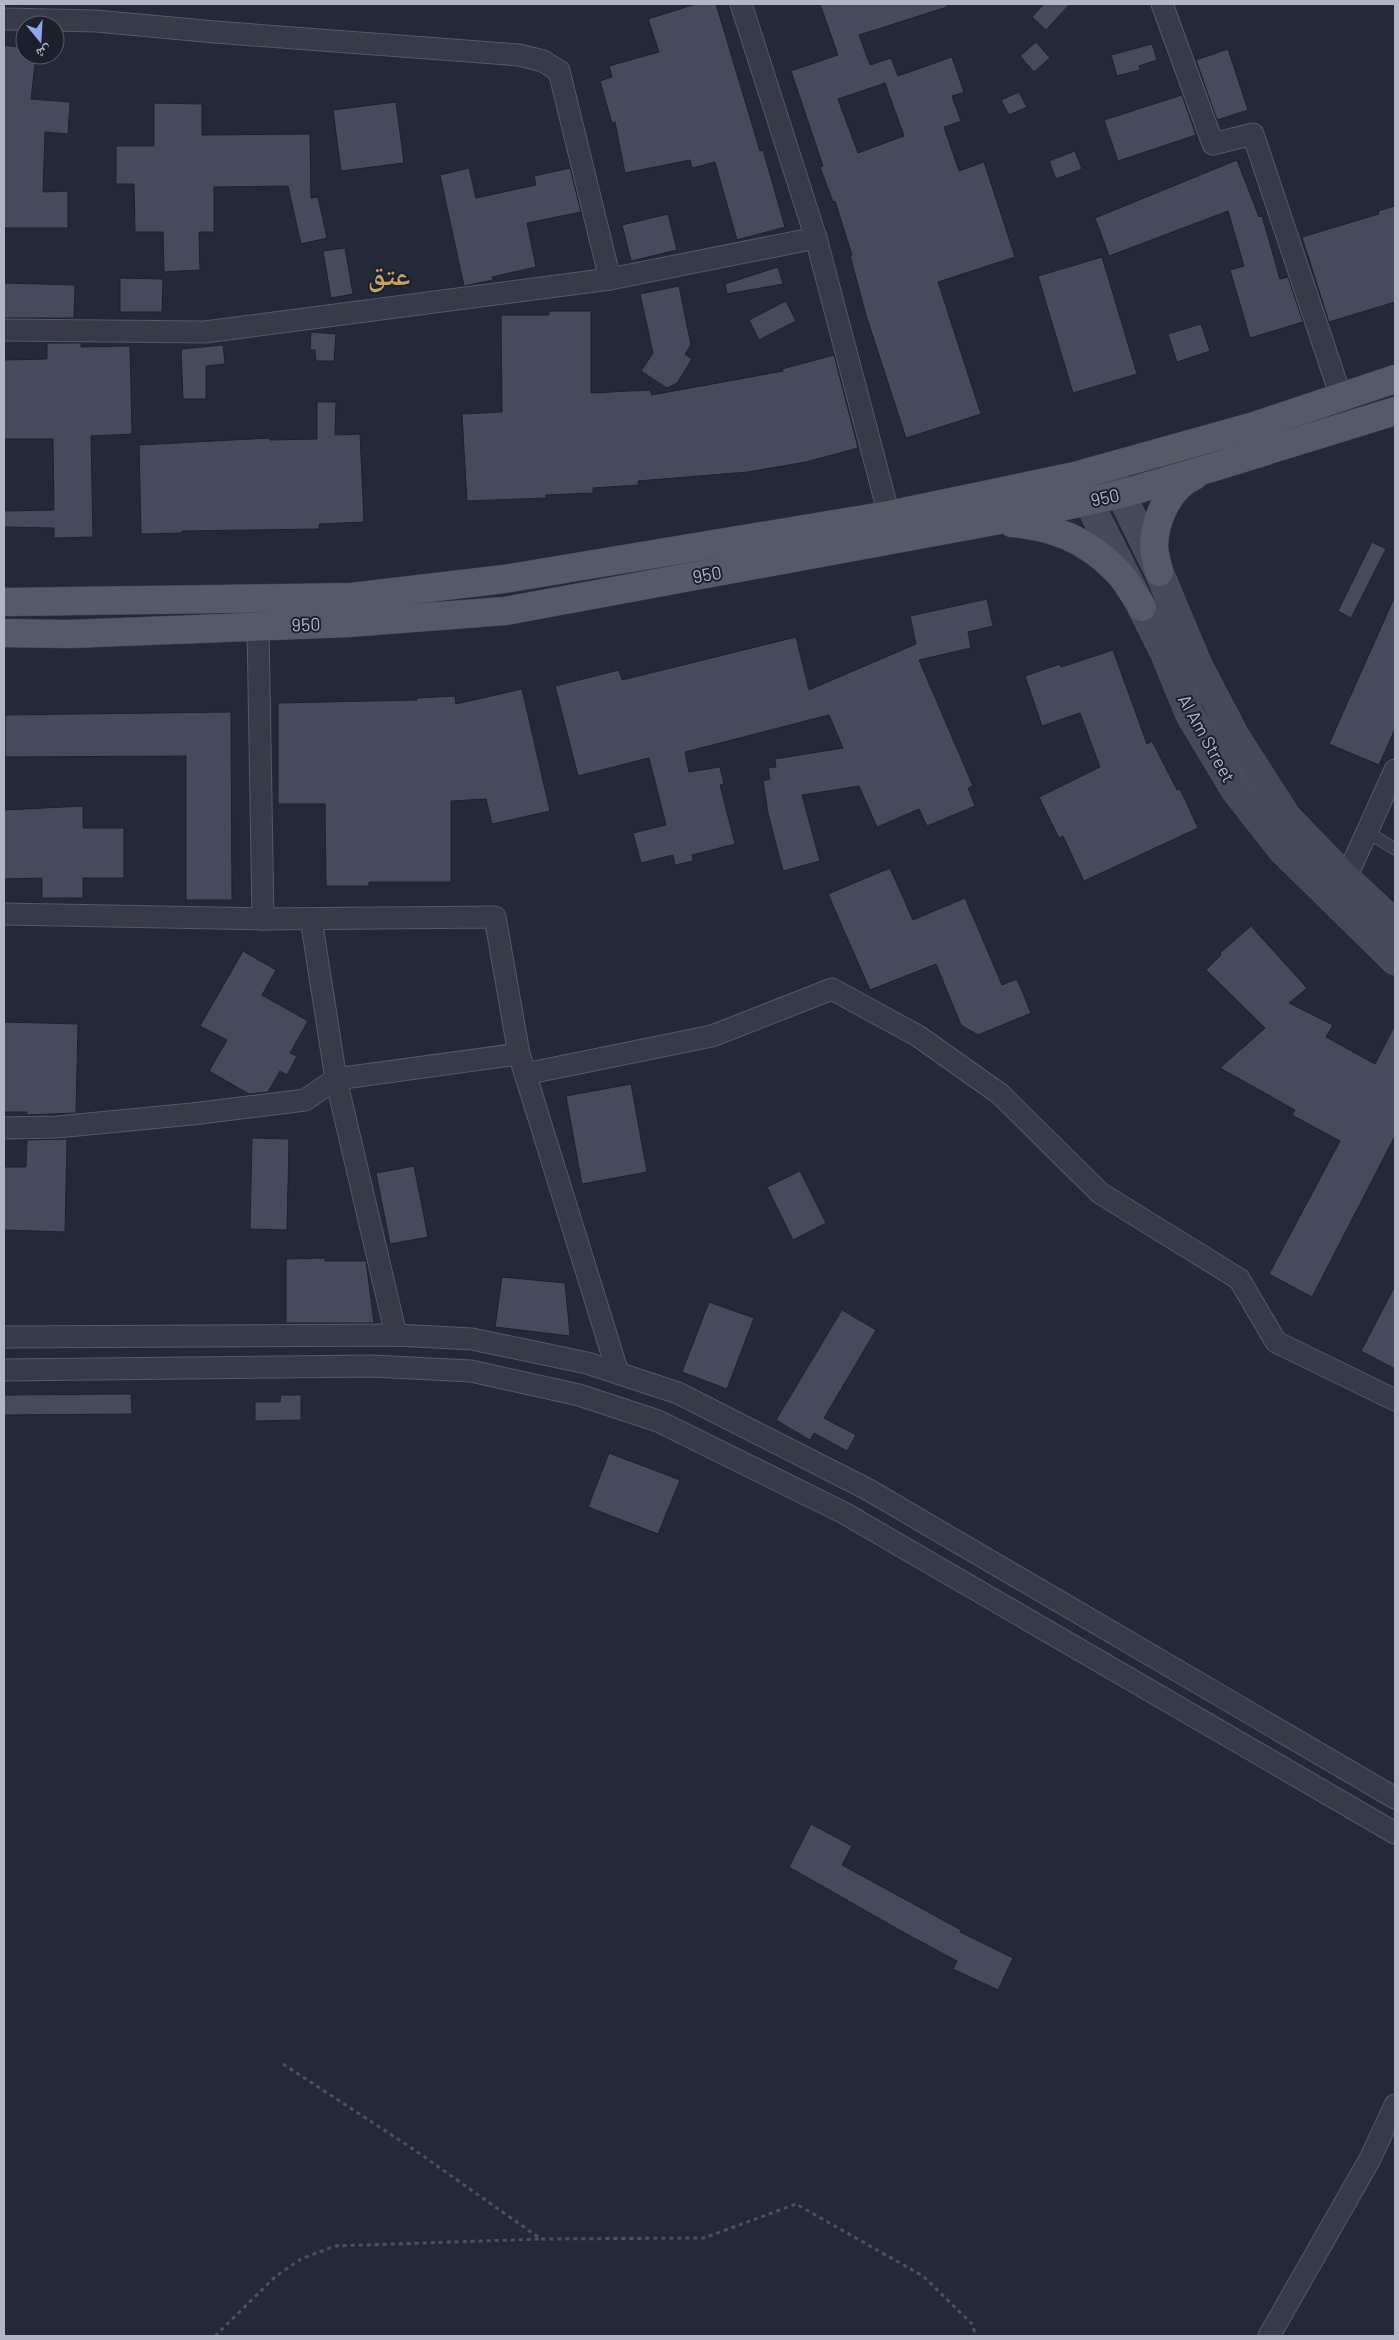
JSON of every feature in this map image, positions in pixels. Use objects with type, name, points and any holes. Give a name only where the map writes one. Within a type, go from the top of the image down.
[{"type":"main road","name":"950","points":[[4,602],[352,597],[504,579],[889,515],[1075,476],[1251,427],[1395,379]]},
{"type":"main road","name":"950","points":[[4,634],[70,634],[348,623],[505,611],[994,521],[1121,494],[1395,411]]},
{"type":"main road","name":"Al Am Street","points":[[1108,466],[1159,572],[1198,665],[1235,736],[1287,817],[1346,878],[1395,924]]},
{"type":"main road","points":[[1159,572],[1154,546],[1158,520],[1170,496],[1190,478],[1214,467]]},
{"type":"main road","name":"Al Am Street","points":[[1075,476],[1164,652],[1190,715],[1234,790],[1282,850],[1395,962]]},
{"type":"main road","points":[[994,521],[1039,525],[1081,542],[1116,570],[1142,607]]},
{"type":"street","points":[[741,4],[816,238],[889,515]]},
{"type":"street","points":[[1162,4],[1213,144],[1253,134],[1341,397]]},
{"type":"street","points":[[4,19],[96,21],[214,32],[519,55],[543,61],[559,72],[610,279]]},
{"type":"street","points":[[4,330],[205,332],[610,279],[816,238]]},
{"type":"street","points":[[258,626],[263,919]]},
{"type":"street","points":[[1346,878],[1395,770]]},
{"type":"street","points":[[4,914],[263,919],[495,918],[522,1064],[618,1373]]},
{"type":"street","points":[[311,919],[336,1079],[396,1335]]},
{"type":"street","points":[[4,1128],[57,1127],[192,1114],[306,1100],[336,1079],[522,1064],[712,1036],[832,989],[933,1046],[1000,1094],[1100,1193],[1239,1279],[1276,1342],[1395,1400]]},
{"type":"street","points":[[4,1337],[396,1335],[472,1339],[587,1363],[618,1373],[678,1394],[867,1489],[1395,1798]]},
{"type":"street","points":[[4,1370],[372,1366],[470,1370],[579,1395],[640,1415],[658,1421],[844,1513],[1395,1833]]},
{"type":"street","points":[[1269,2336],[1370,2159],[1395,2105]]},
{"type":"lane","points":[[1367,832],[1395,849]]},
{"type":"path","points":[[284,2064],[413,2149],[541,2239]]},
{"type":"path","points":[[214,2336],[276,2276],[301,2259],[335,2246],[541,2239],[704,2238],[796,2204],[923,2276],[972,2324],[976,2336]]},
{"type":"building","points":[[696,4],[716,4],[760,151],[763,150],[785,227],[737,240],[715,162],[692,168],[690,160],[625,173],[615,122],[612,123],[600,81],[612,77],[609,66],[659,52],[648,19]]},
{"type":"building","points":[[820,4],[947,4],[947,7],[859,35],[870,65],[891,58],[898,76],[952,57],[964,92],[952,96],[961,121],[944,127],[959,171],[984,162],[1015,257],[938,282],[981,414],[906,438],[866,315],[850,255],[852,255],[835,201],[833,202],[820,167],[823,166],[791,71],[838,55]],"holes":[[[885,83],[904,136],[858,153],[838,99]]]},
{"type":"building","points":[[1044,4],[1070,4],[1046,30],[1032,17]]},
{"type":"building","points":[[1036,42],[1050,58],[1034,72],[1020,56]]},
{"type":"building","points":[[1152,44],[1157,60],[1139,66],[1140,70],[1117,76],[1111,55]]},
{"type":"building","points":[[4,45],[15,47],[15,65],[35,65],[31,99],[70,102],[68,134],[45,132],[43,192],[68,191],[68,228],[4,228]]},
{"type":"building","points":[[1228,49],[1248,110],[1217,120],[1196,60]]},
{"type":"building","points":[[1019,92],[1027,107],[1009,115],[1001,100]]},
{"type":"building","points":[[1182,95],[1196,135],[1118,161],[1104,120]]},
{"type":"building","points":[[396,102],[404,163],[341,171],[333,110]]},
{"type":"building","points":[[154,103],[202,104],[202,135],[310,134],[311,198],[318,197],[327,238],[301,244],[288,186],[214,187],[214,232],[199,232],[200,270],[164,272],[163,232],[135,232],[134,184],[116,184],[116,146],[154,146]]},
{"type":"building","points":[[1075,151],[1082,169],[1056,179],[1049,161]]},
{"type":"building","points":[[1237,160],[1259,217],[1262,216],[1280,279],[1288,277],[1303,322],[1250,338],[1230,270],[1244,266],[1228,211],[1109,256],[1095,218]]},
{"type":"building","points":[[469,168],[476,198],[536,185],[534,176],[570,168],[581,212],[527,223],[536,267],[492,277],[493,280],[464,286],[440,175]]},
{"type":"building","points":[[1395,206],[1395,302],[1329,322],[1302,237],[1379,214],[1378,211]]},
{"type":"building","points":[[668,214],[677,250],[631,261],[622,225]]},
{"type":"building","points":[[345,248],[353,294],[331,298],[323,251]]},
{"type":"building","points":[[1102,257],[1137,374],[1073,393],[1038,276]]},
{"type":"building","points":[[778,267],[783,284],[727,294],[725,284]]},
{"type":"building","points":[[120,278],[163,279],[162,312],[120,312]]},
{"type":"building","points":[[4,283],[75,285],[74,318],[4,318]]},
{"type":"building","points":[[679,286],[691,345],[685,354],[692,359],[677,383],[667,388],[641,371],[653,353],[640,294]]},
{"type":"building","points":[[786,301],[796,321],[759,340],[749,320]]},
{"type":"building","points":[[549,311],[591,311],[591,393],[650,390],[652,395],[783,371],[782,369],[834,355],[858,448],[806,462],[748,472],[638,481],[639,485],[593,488],[593,493],[546,495],[546,498],[467,501],[462,414],[502,412],[501,315],[549,315]]},
{"type":"building","points":[[1201,324],[1210,351],[1177,362],[1168,334]]},
{"type":"building","points":[[311,332],[336,334],[334,361],[316,361],[315,350],[310,350]]},
{"type":"building","points":[[47,343],[81,343],[81,347],[130,346],[132,434],[91,436],[93,537],[54,538],[54,528],[4,527],[4,511],[54,510],[53,439],[4,439],[4,360],[47,359]]},
{"type":"building","points":[[223,345],[225,364],[206,366],[206,399],[183,399],[181,349]]},
{"type":"building","points":[[317,402],[336,402],[335,435],[360,434],[364,522],[319,524],[319,529],[182,531],[182,533],[141,534],[139,445],[270,438],[270,440],[317,439]]},
{"type":"building","points":[[1372,542],[1386,549],[1351,618],[1338,611]]},
{"type":"building","points":[[1395,596],[1395,729],[1379,765],[1329,744]]},
{"type":"building","points":[[987,599],[993,626],[968,632],[971,648],[919,660],[973,786],[968,788],[975,806],[927,826],[919,809],[877,827],[859,786],[802,795],[820,861],[783,871],[768,813],[763,781],[770,779],[768,768],[776,767],[775,759],[843,748],[829,715],[685,752],[689,772],[720,767],[724,784],[720,785],[735,844],[692,855],[693,861],[675,865],[673,855],[641,863],[633,833],[666,825],[649,758],[578,776],[555,686],[619,670],[622,680],[796,637],[809,690],[916,644],[910,616]]},
{"type":"building","points":[[1113,650],[1147,744],[1152,741],[1177,790],[1180,789],[1198,828],[1084,881],[1063,836],[1059,838],[1039,797],[1100,767],[1080,713],[1042,726],[1025,676],[1060,664],[1061,667]]},
{"type":"building","points":[[522,689],[550,811],[492,824],[486,799],[451,801],[451,882],[369,882],[369,886],[326,886],[325,804],[278,804],[278,703],[417,700],[417,698],[455,696],[456,704]]},
{"type":"building","points":[[231,712],[232,900],[186,900],[186,756],[5,757],[5,715]]},
{"type":"building","points":[[83,806],[83,828],[124,828],[124,878],[83,878],[83,898],[42,898],[42,878],[4,879],[4,810]]},
{"type":"building","points":[[890,868],[913,920],[965,898],[1002,985],[1017,979],[1031,1013],[978,1035],[961,1025],[936,964],[870,990],[828,894]]},
{"type":"building","points":[[1251,926],[1307,988],[1289,1003],[1333,1025],[1326,1037],[1375,1064],[1395,1025],[1395,1136],[1312,1297],[1269,1274],[1340,1141],[1292,1115],[1295,1110],[1220,1068],[1265,1028],[1206,970],[1221,955],[1220,953]]},
{"type":"building","points":[[243,951],[276,970],[262,995],[308,1021],[290,1053],[297,1056],[287,1075],[280,1071],[268,1092],[249,1094],[209,1071],[227,1040],[200,1026]]},
{"type":"building","points":[[4,1022],[78,1024],[76,1113],[27,1115],[27,1112],[4,1112]]},
{"type":"building","points":[[631,1084],[647,1172],[582,1184],[566,1096]]},
{"type":"building","points":[[252,1138],[289,1139],[287,1230],[250,1229]]},
{"type":"building","points":[[67,1139],[65,1232],[4,1230],[4,1167],[26,1167],[27,1140]]},
{"type":"building","points":[[414,1166],[428,1237],[390,1244],[376,1173]]},
{"type":"building","points":[[800,1171],[826,1223],[793,1240],[767,1187]]},
{"type":"building","points":[[325,1258],[325,1261],[366,1261],[374,1323],[286,1323],[286,1259]]},
{"type":"building","points":[[502,1277],[565,1283],[570,1336],[495,1327]]},
{"type":"building","points":[[1395,1286],[1395,1369],[1361,1351]]},
{"type":"building","points":[[709,1302],[754,1318],[727,1389],[682,1372]]},
{"type":"building","points":[[842,1310],[876,1330],[824,1418],[856,1435],[847,1451],[814,1433],[810,1440],[776,1420]]},
{"type":"building","points":[[131,1394],[132,1414],[4,1415],[4,1395]]},
{"type":"building","points":[[281,1395],[301,1395],[301,1420],[255,1421],[255,1402],[280,1402]]},
{"type":"building","points":[[609,1453],[680,1480],[658,1534],[588,1507]]},
{"type":"building","points":[[811,1824],[852,1846],[842,1865],[961,1930],[960,1932],[1013,1958],[998,1990],[953,1969],[957,1961],[789,1867]]},
{"type":"district","name":"عتق","points":[[389,274]]}]
